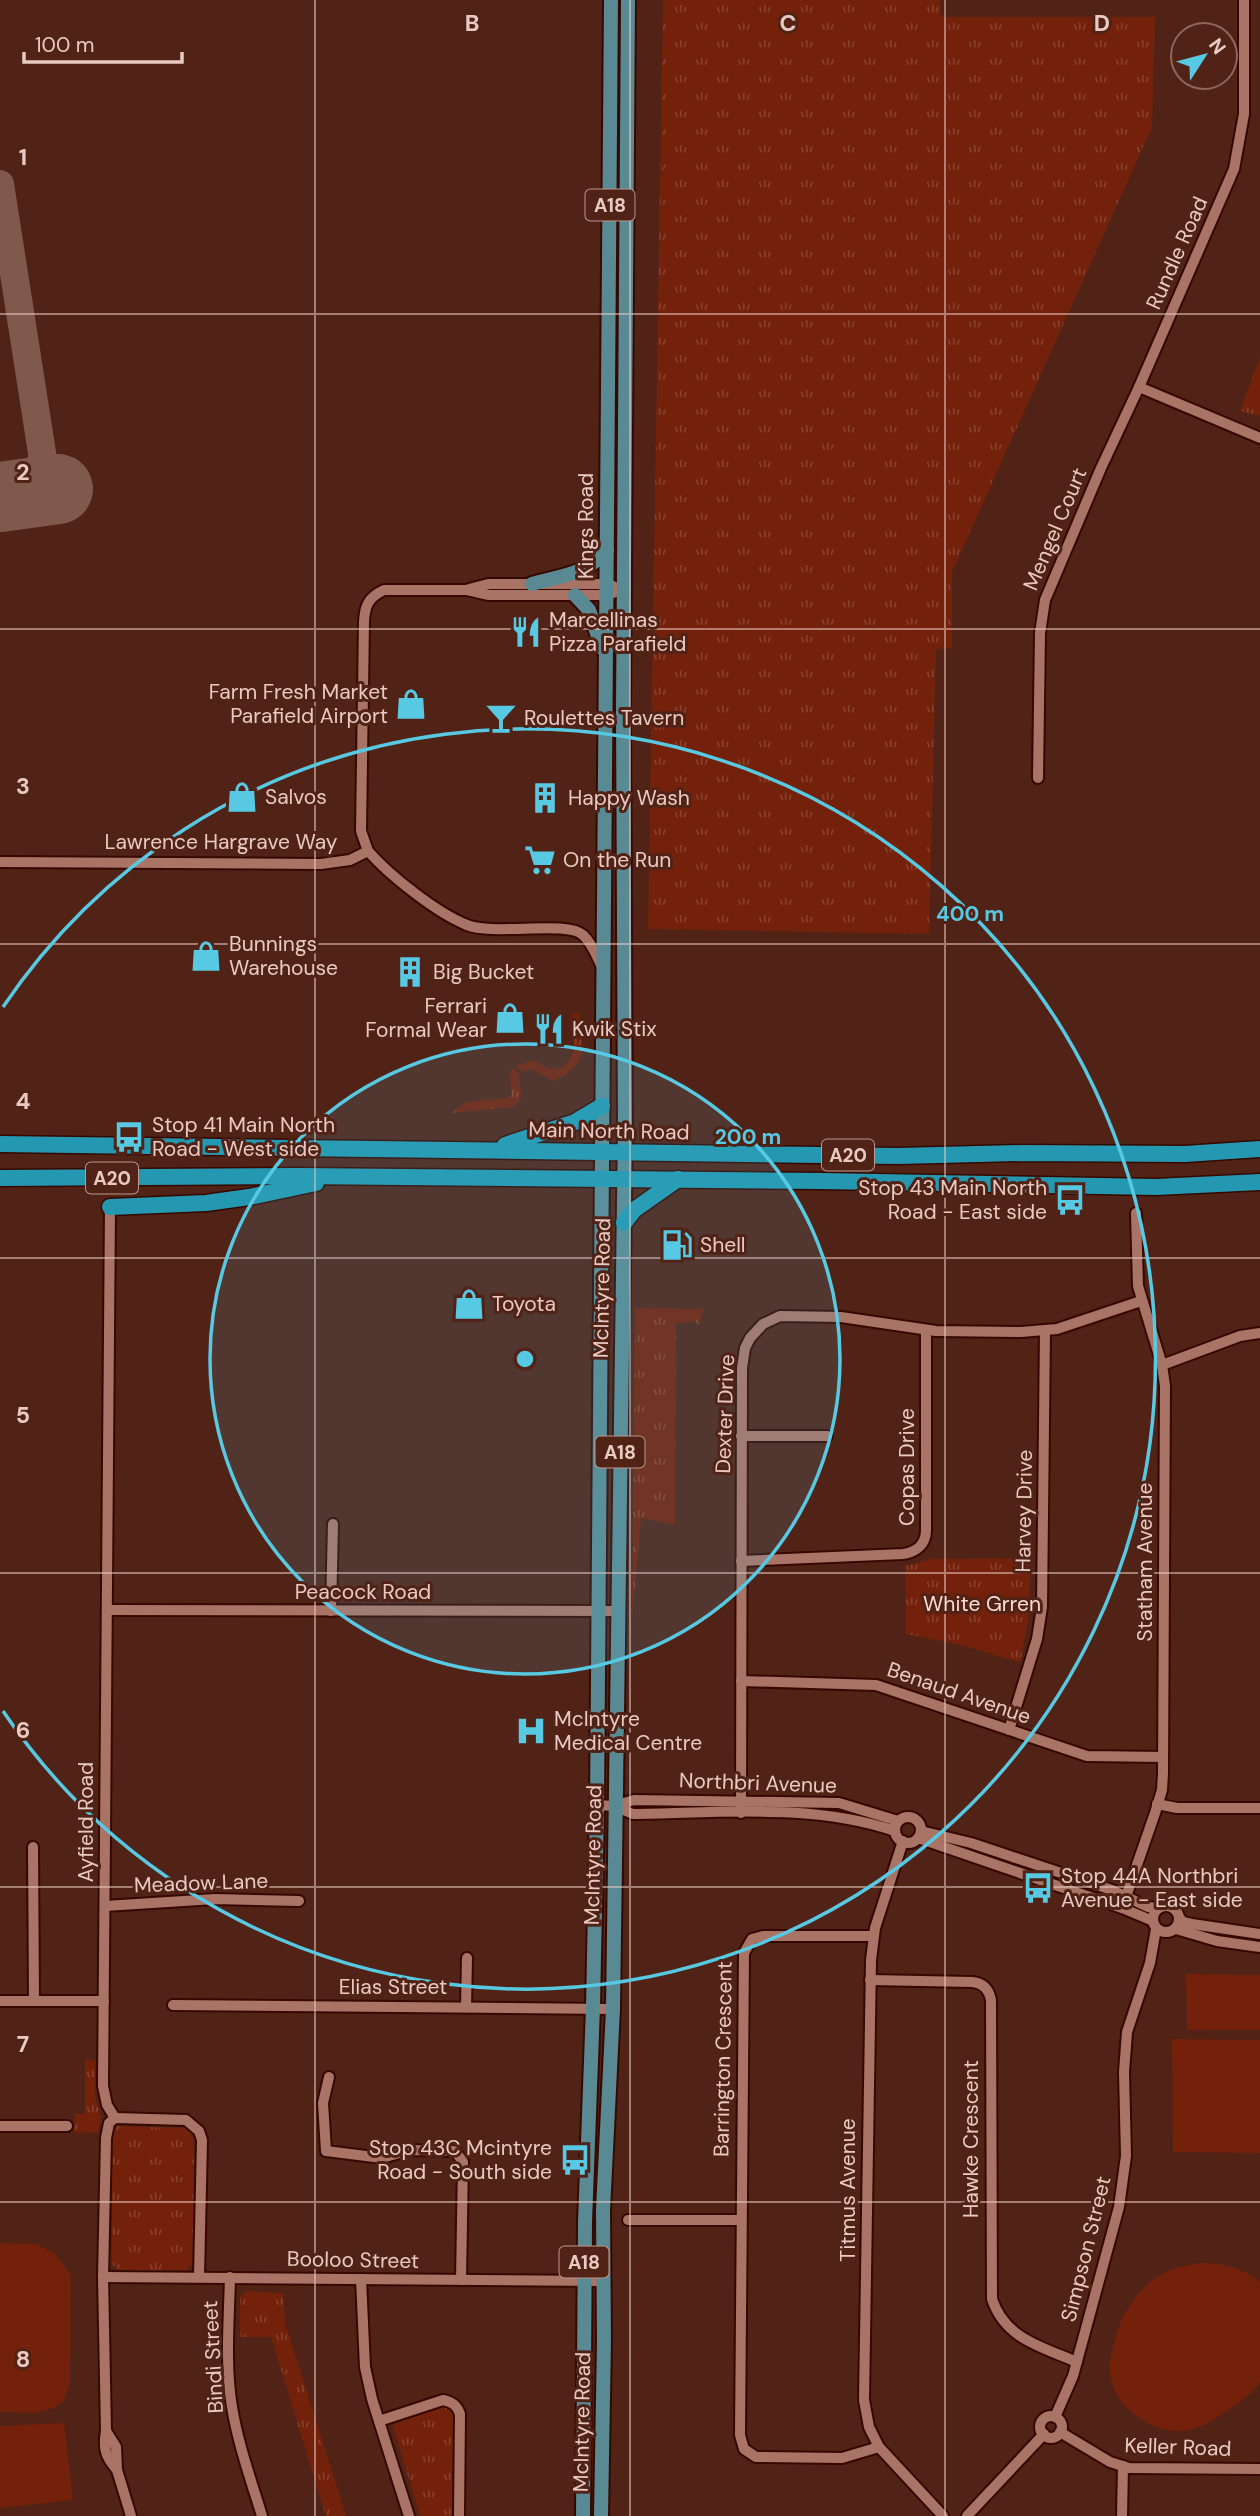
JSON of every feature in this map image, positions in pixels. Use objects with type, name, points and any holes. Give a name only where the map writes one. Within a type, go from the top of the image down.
[{"type":"highway","points":[[493,1150],[575,1122],[602,1106]]},
{"type":"highway","name":"Main North Road","points":[[0,1144],[898,1156],[1023,1153],[1185,1154],[1260,1149]]},
{"type":"highway","points":[[110,1207],[206,1203],[346,1177]]},
{"type":"highway","name":"A20","points":[[0,1178],[678,1179],[1156,1186],[1260,1182]]},
{"type":"highway","points":[[624,1223],[634,1210],[678,1179]]},
{"type":"main road","name":"Kings Road","points":[[601,1179],[611,0]]},
{"type":"main road","name":"Kings Road","points":[[624,1153],[628,0]]},
{"type":"main road","points":[[532,584],[581,571],[596,563],[607,550]]},
{"type":"main road","points":[[575,595],[589,610],[606,666]]},
{"type":"main road","name":"McIntyre Road","points":[[601,2516],[603,2203],[613,2009],[624,1153]]},
{"type":"main road","name":"McIntyre Road","points":[[583,2516],[584,2280],[597,1805],[601,1179]]},
{"type":"main road","points":[[599,1398],[612,1395],[622,1356]]},
{"type":"street","name":"Rundle Road","points":[[1139,387],[1234,169],[1244,114],[1244,0]]},
{"type":"street","points":[[1139,387],[1260,438]]},
{"type":"street","name":"Mengel Court","points":[[1038,778],[1040,633],[1045,600],[1139,387]]},
{"type":"street","points":[[467,590],[488,584],[624,589]]},
{"type":"street","points":[[368,851],[361,831],[365,606],[373,595],[384,590],[467,590],[489,595],[575,595],[607,589]]},
{"type":"street","name":"Lawrence Hargrave Way","points":[[0,863],[321,864],[350,860],[368,851],[401,881],[448,915],[469,926],[531,930],[568,928],[582,933],[590,942],[603,970]]},
{"type":"street","name":"Ayfield Road","points":[[110,1207],[104,2096],[115,2118]]},
{"type":"street","name":"Statham Avenue","points":[[1122,1908],[1161,1790],[1163,1756],[1165,1386],[1162,1365],[1138,1286],[1136,1213]]},
{"type":"street","name":"Dexter Drive","points":[[741,1813],[741,1436],[743,1358],[750,1338],[771,1320],[789,1315],[841,1317],[926,1329],[1009,1332],[1057,1329],[1141,1301]]},
{"type":"street","name":"Copas Drive","points":[[741,1561],[903,1554],[911,1553],[924,1542],[926,1329]]},
{"type":"street","name":"Harvey Drive","points":[[1009,1730],[1035,1647],[1042,1607],[1045,1330]]},
{"type":"street","points":[[1162,1365],[1240,1336],[1260,1333]]},
{"type":"street","points":[[741,1436],[827,1436]]},
{"type":"street","points":[[331,1611],[334,1524]]},
{"type":"street","name":"Peacock Road","points":[[107,1610],[618,1611]]},
{"type":"street","name":"Benaud Avenue","points":[[741,1681],[876,1685],[1087,1756],[1163,1756]]},
{"type":"street","name":"Northbri Avenue","points":[[614,1806],[634,1800],[839,1802],[897,1826]]},
{"type":"street","points":[[1157,1804],[1177,1808],[1260,1808]]},
{"type":"street","name":"Northbri Avenue","points":[[597,1805],[614,1806],[634,1814],[806,1813],[897,1826]]},
{"type":"street","points":[[905,1817],[913,1818],[919,1823],[919,1834],[911,1842],[904,1842],[898,1837],[897,1826],[905,1817]]},
{"type":"street","points":[[919,1834],[971,1843],[1126,1896],[1148,1907],[1172,1907],[1183,1922],[1260,1934]]},
{"type":"street","points":[[919,1834],[1122,1908],[1163,1928],[1217,1941],[1260,1947]]},
{"type":"street","name":"Titmus Avenue","points":[[904,1842],[873,1936],[870,1980],[864,2400],[869,2427],[880,2447],[943,2516]]},
{"type":"street","points":[[33,1847],[34,2001]]},
{"type":"street","name":"Meadow Lane","points":[[105,1906],[215,1899],[299,1901]]},
{"type":"street","points":[[1159,1908],[1153,1915],[1163,1928]]},
{"type":"street","points":[[1163,1928],[1179,1917]]},
{"type":"street","name":"Simpson Street","points":[[1055,2417],[1077,2362],[1119,2207],[1126,2156],[1126,2032],[1163,1928]]},
{"type":"street","name":"Barrington Crescent","points":[[873,1936],[763,1936],[752,1939],[743,1956],[740,2435],[744,2449],[757,2458],[842,2458],[880,2447]]},
{"type":"street","points":[[466,2007],[467,1958]]},
{"type":"street","name":"Hawke Crescent","points":[[870,1980],[972,1982],[980,1983],[988,1990],[991,2000],[992,2299],[999,2316],[1013,2333],[1027,2342],[1077,2362]]},
{"type":"street","points":[[0,2001],[104,2001]]},
{"type":"street","name":"Elias Street","points":[[173,2005],[613,2009]]},
{"type":"street","points":[[329,2077],[323,2103],[326,2151],[382,2158],[410,2150],[455,2151],[463,2162],[461,2280]]},
{"type":"street","points":[[131,2516],[117,2470],[104,2452],[106,2431],[103,2277],[106,2138],[109,2123],[115,2118],[186,2120],[199,2131],[202,2140],[199,2277]]},
{"type":"street","points":[[0,2126],[67,2126]]},
{"type":"street","points":[[628,2220],[741,2220]]},
{"type":"street","name":"Booloo Street","points":[[103,2277],[603,2281]]},
{"type":"street","name":"Bindi Street","points":[[229,2277],[229,2380],[232,2406],[238,2437],[262,2516]]},
{"type":"street","points":[[361,2279],[365,2367],[409,2516]]},
{"type":"street","points":[[379,2421],[443,2400],[458,2408],[459,2516]]},
{"type":"street","points":[[1048,2416],[1055,2417],[1061,2423],[1060,2432],[1054,2437],[1044,2434],[1041,2429],[1042,2420],[1048,2416]]},
{"type":"street","name":"Keller Road","points":[[1060,2432],[1110,2462],[1123,2466],[1260,2469]]},
{"type":"street","points":[[967,2516],[1044,2434]]},
{"type":"street","points":[[1122,2516],[1123,2466]]},
{"type":"green space","points":[[663,0],[940,0],[941,17],[1155,17],[1152,127],[952,572],[952,648],[936,649],[929,934],[648,929]]},
{"type":"green space","points":[[1260,357],[1260,416],[1240,411]]},
{"type":"green space","points":[[572,1013],[579,1013],[583,1052],[577,1064],[566,1075],[553,1081],[531,1069],[522,1072],[515,1066],[534,1060],[549,1069],[564,1067],[574,1051]]},
{"type":"green space","points":[[513,1068],[520,1075],[521,1096],[513,1107],[452,1113],[465,1102],[508,1098],[511,1095],[510,1073]]},
{"type":"green space","points":[[635,1308],[703,1309],[699,1325],[695,1322],[676,1323],[675,1525],[641,1518],[632,1621]]},
{"type":"green space","name":"White Grren","points":[[1031,1558],[1028,1622],[1020,1662],[957,1644],[906,1634],[905,1566],[932,1559]]},
{"type":"green space","points":[[1186,1974],[1260,1975],[1260,2030],[1187,2030]]},
{"type":"green space","points":[[1172,2039],[1260,2040],[1260,2153],[1173,2152]]},
{"type":"green space","points":[[85,2059],[95,2061],[95,2097],[101,2118],[98,2132],[74,2133],[75,2114],[85,2114]]},
{"type":"green space","points":[[117,2126],[185,2128],[191,2132],[194,2140],[193,2263],[187,2270],[122,2272],[112,2264],[112,2134]]},
{"type":"green space","points":[[0,2243],[36,2244],[55,2254],[71,2275],[70,2382],[64,2401],[54,2408],[34,2413],[0,2412]]},
{"type":"green space","points":[[1199,2263],[1231,2267],[1260,2282],[1260,2382],[1243,2399],[1203,2425],[1189,2430],[1164,2429],[1141,2419],[1122,2402],[1111,2379],[1112,2351],[1122,2319],[1143,2289],[1162,2274]]},
{"type":"green space","points":[[247,2291],[283,2293],[285,2323],[346,2516],[326,2516],[271,2337],[240,2337],[240,2297]]},
{"type":"green space","points":[[445,2406],[453,2415],[452,2516],[420,2516],[393,2426],[396,2422]]},
{"type":"green space","points":[[64,2423],[73,2500],[0,2508],[0,2426]]},
{"type":"taxiway","points":[[0,184],[48,491]]},
{"type":"taxiway","points":[[13,495],[34,480],[42,455]]},
{"type":"runway","points":[[0,497],[58,489]]},
{"type":"place","name":"Marcellinas Pizza Parafield","points":[[526,632]]},
{"type":"place","name":"Farm Fresh Market Parafield Airport","points":[[411,704]]},
{"type":"place","name":"Roulettes Tavern","points":[[501,718]]},
{"type":"place","name":"Salvos","points":[[242,797]]},
{"type":"place","name":"Happy Wash","points":[[545,798]]},
{"type":"place","name":"On the Run","points":[[540,860]]},
{"type":"place","name":"Bunnings Warehouse","points":[[206,956]]},
{"type":"place","name":"Big Bucket","points":[[410,972]]},
{"type":"place","name":"Ferrari Formal Wear","points":[[510,1018]]},
{"type":"place","name":"Kwik Stix","points":[[549,1029]]},
{"type":"place","name":"Stop 41 Main North Road - West side","points":[[129,1137]]},
{"type":"place","name":"Stop 43 Main North Road - East side","points":[[1070,1200]]},
{"type":"place","name":"Shell","points":[[677,1245]]},
{"type":"place","name":"Toyota","points":[[469,1304]]},
{"type":"place","name":"McIntyre Medical Centre","points":[[531,1731]]},
{"type":"place","name":"Stop 44A Northbri Avenue - East side","points":[[1038,1888]]},
{"type":"place","name":"Stop 43C Mcintyre Road - South side","points":[[575,2160]]}]
